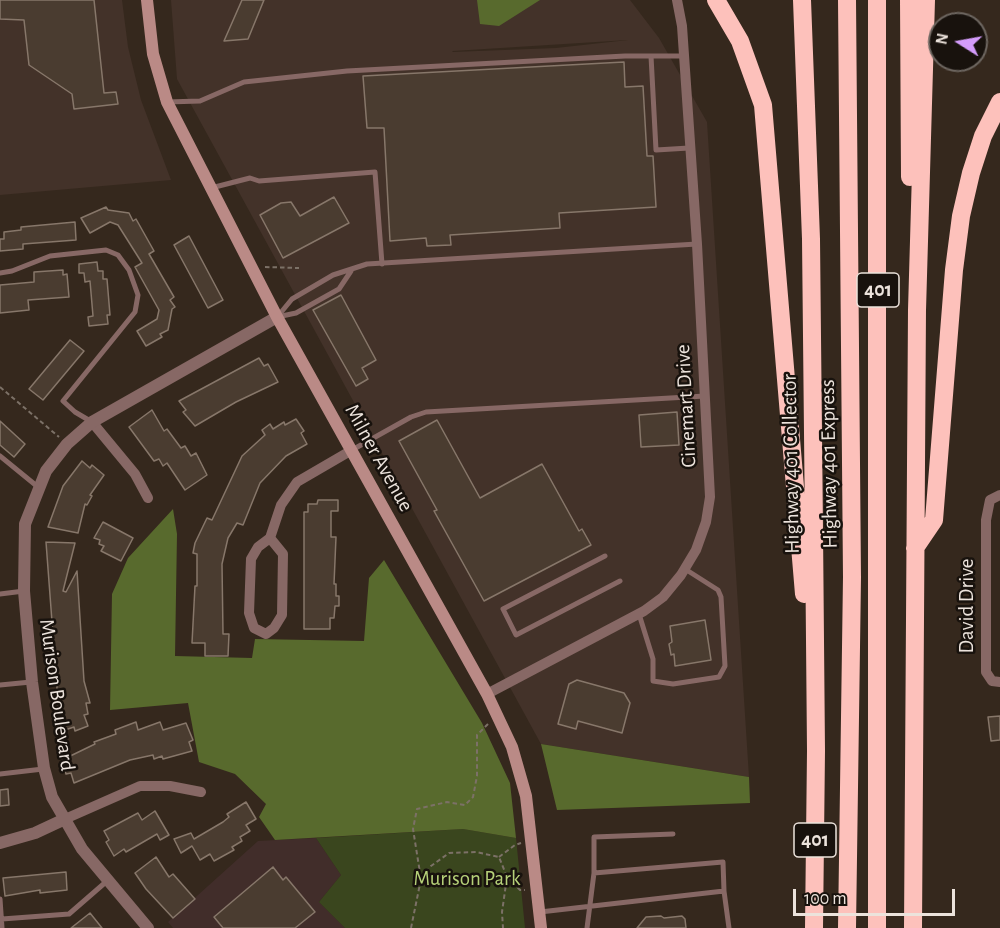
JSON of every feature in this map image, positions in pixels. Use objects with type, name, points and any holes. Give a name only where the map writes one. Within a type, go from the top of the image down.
[{"type":"highway","points":[[716,0],[740,41],[764,105],[816,751]]},
{"type":"highway","name":"Highway 401 Collector","points":[[802,0],[811,239],[816,751],[813,928]]},
{"type":"highway","name":"Highway 401 Express","points":[[847,0],[852,578],[847,928]]},
{"type":"highway","name":"401","points":[[877,0],[878,928]]},
{"type":"highway","points":[[909,0],[909,285],[917,310]]},
{"type":"highway","name":"401","points":[[913,928],[917,310],[926,0]]},
{"type":"highway","points":[[915,548],[934,520],[952,282],[961,216],[980,145],[1000,102]]},
{"type":"main road","name":"Milner Avenue","points":[[146,0],[153,54],[167,102],[209,188],[277,317],[487,694],[512,747],[526,796],[541,928]]},
{"type":"street","name":"Cinemart Drive","points":[[487,694],[639,614],[663,597],[685,569],[696,550],[706,522],[710,497],[697,244],[678,0]]},
{"type":"street","name":"Murison Boulevard","points":[[148,928],[82,849],[52,796],[44,768],[32,682],[24,591],[25,524],[46,471],[67,444],[92,422],[277,317]]},
{"type":"street","points":[[92,422],[135,474],[148,498]]},
{"type":"street","points":[[270,538],[283,554],[282,615],[274,628],[266,634],[254,628],[249,613],[252,559],[258,547],[270,538],[281,505],[297,482],[352,450]]},
{"type":"street","name":"David Drive","points":[[1000,495],[990,501],[986,519],[987,676],[992,681],[1000,682]]},
{"type":"street","points":[[0,843],[35,833],[140,786],[170,786],[201,792]]},
{"type":"lane","points":[[651,56],[656,150],[689,147]]},
{"type":"lane","points":[[167,102],[200,101],[244,82],[348,71],[682,56]]},
{"type":"lane","points":[[209,188],[250,178],[259,181],[375,172],[382,264]]},
{"type":"lane","points":[[277,317],[292,298],[333,275],[367,264],[697,244]]},
{"type":"lane","points":[[0,273],[12,271],[47,257],[106,250],[116,253],[126,265],[138,295],[135,312],[63,400],[75,412],[92,422]]},
{"type":"lane","points":[[277,317],[296,313],[339,289],[351,271]]},
{"type":"lane","points":[[352,450],[411,417],[426,412],[705,396]]},
{"type":"lane","points":[[0,456],[38,487]]},
{"type":"lane","points":[[605,556],[503,609],[516,635],[620,581]]},
{"type":"lane","points":[[639,614],[653,659],[653,681],[673,684],[719,676],[724,666],[721,597],[718,590],[685,569]]},
{"type":"lane","points":[[0,594],[24,591]]},
{"type":"lane","points":[[0,685],[32,682]]},
{"type":"lane","points":[[0,774],[44,768]]},
{"type":"lane","points":[[587,928],[594,873],[594,837],[673,834]]},
{"type":"lane","points":[[594,873],[723,862],[729,928]]},
{"type":"lane","points":[[2,919],[69,914],[108,880]]},
{"type":"lane","points":[[540,912],[591,908],[724,891]]},
{"type":"lane","points":[[0,899],[2,928]]},
{"type":"path","points":[[265,267],[299,268]]},
{"type":"path","points":[[0,387],[67,444]]},
{"type":"path","points":[[411,928],[421,879],[413,829],[417,809],[447,802],[465,805],[473,797],[477,776],[477,735],[483,726]]},
{"type":"path","points":[[421,879],[436,861],[449,853],[476,852],[498,857],[515,845]]},
{"type":"path","points":[[498,857],[507,878],[520,890]]},
{"type":"path","points":[[503,928],[502,912],[507,878]]},
{"type":"shaded area","points":[[0,0],[122,0],[128,47],[141,100],[171,180],[0,195]]},
{"type":"shaded area","points":[[171,0],[630,0],[659,38],[707,122],[749,777],[541,744],[177,79]],"holes":[[[628,40],[556,48],[452,52]]]},
{"type":"shaded area","points":[[316,838],[341,875],[319,902],[345,928],[173,928],[168,922],[258,841]]},
{"type":"green space","points":[[477,0],[540,0],[499,26],[480,24]]},
{"type":"green space","points":[[173,509],[177,534],[175,656],[252,658],[255,639],[364,641],[369,578],[384,560],[482,723],[510,783],[516,838],[463,829],[275,840],[259,817],[266,804],[235,774],[199,762],[188,703],[110,710],[112,594],[128,558]]},
{"type":"green space","points":[[541,744],[749,777],[750,803],[557,810]]},
{"type":"green space","name":"Murison Park","points":[[463,829],[516,838],[525,928],[345,928],[319,902],[341,875],[316,838]]},
{"type":"building","points":[[0,0],[94,0],[104,93],[116,92],[118,104],[74,109],[72,94],[29,65],[24,20],[0,19]]},
{"type":"building","points":[[242,0],[264,0],[248,39],[224,41]]},
{"type":"building","points":[[624,62],[625,87],[643,86],[647,156],[653,156],[656,207],[559,213],[560,228],[450,235],[451,245],[427,246],[426,238],[390,241],[384,128],[367,128],[363,76]]},
{"type":"building","points":[[334,197],[349,223],[283,258],[260,215],[281,203],[291,202],[300,216]]},
{"type":"building","points":[[106,207],[108,210],[129,213],[133,221],[136,219],[154,251],[149,254],[174,297],[170,300],[175,307],[172,309],[168,330],[160,334],[162,337],[146,346],[137,331],[157,319],[159,310],[135,267],[142,263],[118,225],[110,222],[90,233],[81,218]]},
{"type":"building","points":[[75,222],[76,240],[23,244],[23,249],[0,251],[0,239],[4,239],[4,232],[21,230],[21,227]]},
{"type":"building","points":[[189,236],[223,300],[208,308],[174,245]]},
{"type":"building","points":[[97,262],[98,271],[103,271],[103,279],[107,279],[110,315],[107,315],[108,324],[89,326],[88,317],[93,316],[90,281],[85,282],[84,273],[79,273],[79,264]]},
{"type":"building","points":[[63,270],[63,275],[67,274],[69,297],[28,300],[29,310],[0,313],[0,285],[34,282],[34,272]]},
{"type":"building","points":[[341,295],[376,360],[362,368],[368,379],[356,386],[313,310]]},
{"type":"building","points":[[70,340],[84,351],[43,400],[29,389]]},
{"type":"building","points":[[259,358],[264,366],[268,364],[278,382],[236,402],[195,426],[183,412],[186,410],[179,401]]},
{"type":"building","points":[[152,410],[164,431],[167,429],[181,448],[185,446],[191,456],[196,453],[207,475],[185,490],[167,463],[163,466],[159,459],[154,461],[129,427]]},
{"type":"building","points":[[677,412],[679,445],[641,447],[639,415]]},
{"type":"building","points":[[296,419],[304,431],[301,433],[307,444],[286,456],[260,483],[243,525],[237,523],[228,538],[222,564],[223,634],[229,634],[228,656],[205,656],[205,643],[192,643],[195,586],[197,586],[197,554],[193,553],[195,543],[207,518],[212,520],[242,456],[265,435],[262,430],[270,424],[273,429],[284,422],[285,425]]},
{"type":"building","points":[[437,420],[480,498],[542,464],[579,531],[582,529],[591,545],[484,601],[434,511],[437,510],[399,441]]},
{"type":"building","points":[[0,421],[25,444],[14,457],[0,445]]},
{"type":"building","points":[[82,461],[90,468],[92,465],[104,475],[90,495],[92,496],[87,505],[85,504],[78,533],[48,527],[63,486]]},
{"type":"building","points":[[318,500],[338,500],[338,511],[331,511],[331,537],[336,537],[334,584],[336,584],[336,596],[339,596],[339,606],[335,606],[334,618],[330,618],[330,629],[304,629],[304,512],[308,512],[308,504],[317,504]]},
{"type":"building","points":[[103,522],[133,538],[121,561],[101,551],[104,546],[99,544],[100,540],[94,538]]},
{"type":"building","points":[[46,542],[75,543],[63,591],[66,592],[77,571],[84,681],[90,703],[86,703],[88,714],[84,715],[88,726],[75,731],[74,727],[62,731],[59,715]]},
{"type":"building","points":[[705,620],[711,660],[675,666],[674,654],[671,655],[669,644],[672,642],[670,626]]},
{"type":"building","points":[[577,680],[624,693],[630,703],[622,733],[578,721],[576,729],[558,724],[569,684]]},
{"type":"building","points":[[1000,716],[1000,740],[991,741],[988,717]]},
{"type":"building","points":[[136,722],[138,730],[160,722],[163,730],[186,723],[193,740],[189,742],[192,751],[163,759],[162,756],[154,759],[153,755],[130,760],[74,783],[71,773],[66,774],[62,760],[95,744],[94,742],[116,734],[115,730]]},
{"type":"building","points":[[8,789],[9,805],[0,806],[0,790]]},
{"type":"building","points":[[246,802],[256,819],[246,825],[250,831],[240,837],[242,841],[232,847],[234,850],[214,861],[210,854],[200,860],[192,846],[181,853],[174,839],[191,833],[194,839],[223,822],[229,817],[227,814]]},
{"type":"building","points":[[155,811],[169,835],[160,840],[157,834],[126,852],[124,849],[114,856],[106,842],[109,840],[104,831],[138,813],[142,820]]},
{"type":"building","points":[[156,857],[169,877],[173,874],[195,899],[173,918],[146,889],[135,873]]},
{"type":"building","points":[[273,867],[283,880],[286,877],[315,912],[295,928],[223,928],[214,917]]},
{"type":"building","points":[[66,872],[67,890],[40,893],[40,890],[5,896],[3,878]]},
{"type":"building","points":[[90,913],[102,928],[71,928]]},
{"type":"building","points":[[661,916],[664,918],[682,916],[685,919],[686,928],[637,928],[646,917]]}]
